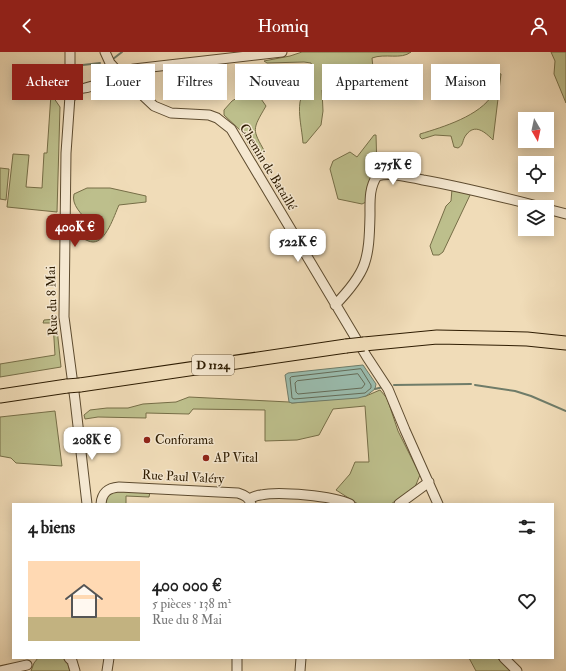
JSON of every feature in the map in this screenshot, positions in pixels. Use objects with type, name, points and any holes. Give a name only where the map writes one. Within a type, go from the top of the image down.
[{"type":"highway","name":"D 1124","points":[[0,396],[346,346],[437,337],[526,339],[566,343]]},
{"type":"street","points":[[70,52],[70,64]]},
{"type":"street","name":"Chemin de Bataillé","points":[[105,52],[111,64]]},
{"type":"street","points":[[155,67],[282,52]]},
{"type":"street","name":"Rue du 8 Mai","points":[[70,100],[66,160],[64,317],[87,503]]},
{"type":"street","name":"Chemin de Bataillé","points":[[147,100],[163,111],[171,113],[209,115],[221,121],[231,129],[335,305],[388,388],[438,503]]},
{"type":"street","points":[[335,305],[349,291],[364,267],[368,254],[371,190],[377,176],[383,174],[405,176],[447,184],[518,201]]},
{"type":"street","points":[[554,211],[566,214]]},
{"type":"street","points":[[400,503],[429,482]]},
{"type":"street","name":"Rue Paul Valéry","points":[[101,503],[106,491],[111,488],[119,487],[238,493],[244,494],[250,501]]},
{"type":"street","points":[[250,501],[260,495],[277,493],[331,498],[347,503]]},
{"type":"street","points":[[107,671],[108,659]]},
{"type":"street","points":[[237,659],[237,671]]},
{"type":"street","points":[[300,671],[301,659]]},
{"type":"street","points":[[505,659],[517,671]]},
{"type":"street","points":[[0,671],[28,665]]},
{"type":"green space","points":[[302,52],[411,52],[403,56],[382,56],[372,58],[373,64],[322,64],[323,111],[321,125],[306,143],[303,143],[300,102],[301,100],[314,100],[314,64],[304,62],[267,63],[264,61]]},
{"type":"green space","points":[[551,52],[566,52],[566,103],[554,74],[555,61]]},
{"type":"green space","points":[[235,99],[262,100],[266,106],[255,129],[265,152],[256,157],[241,131],[224,115],[224,110]]},
{"type":"green space","points":[[51,100],[55,100],[60,107],[57,212],[7,207],[13,154],[29,155],[26,187],[42,188],[44,153],[47,153]]},
{"type":"green space","points":[[488,100],[498,100],[493,140],[487,134],[476,129],[469,131],[458,148],[454,147],[451,136],[435,135],[422,139],[420,137],[420,134],[460,120],[479,109]]},
{"type":"green space","points":[[374,135],[376,135],[377,169],[370,180],[366,202],[362,204],[338,199],[330,169],[333,161],[350,152],[357,157]]},
{"type":"green space","points":[[0,168],[9,169],[6,200],[0,199]]},
{"type":"green space","points":[[87,188],[110,188],[146,196],[146,202],[119,205],[106,233],[98,241],[91,242],[73,233],[84,228],[88,222],[76,206],[73,198],[74,194]]},
{"type":"green space","points":[[452,189],[471,193],[443,252],[439,255],[433,255],[430,246],[446,206],[451,201]]},
{"type":"green space","points":[[56,319],[61,367],[0,377],[0,364],[55,355],[53,323],[43,323],[44,320]]},
{"type":"green space","points":[[380,390],[387,398],[398,431],[420,475],[415,487],[392,503],[356,503],[336,490],[350,474],[355,462],[369,462],[365,406],[333,409],[319,435],[297,440],[265,441],[265,410],[193,409],[189,414],[146,413],[146,418],[98,417],[85,419],[84,415],[90,410],[128,408],[143,404],[176,402],[189,397],[292,403],[366,396]]},
{"type":"green space","points":[[55,411],[62,466],[16,463],[11,458],[0,456],[0,417]]},
{"type":"green space","points":[[117,491],[150,492],[149,497],[126,496],[126,503],[105,503],[108,495]]},
{"type":"green space","points":[[37,659],[64,659],[68,664],[70,671],[31,671]]},
{"type":"green space","points":[[470,659],[498,659],[510,671],[476,671]]},
{"type":"water","points":[[363,365],[376,384],[375,389],[366,396],[358,398],[289,402],[285,375],[288,373]]},
{"type":"waterway","points":[[113,59],[122,52]]},
{"type":"waterway","points":[[83,65],[100,63]]},
{"type":"waterway","points":[[394,385],[471,384]]},
{"type":"waterway","points":[[475,385],[515,391],[566,411]]},
{"type":"waterway","points":[[375,389],[383,387]]},
{"type":"place","name":"Conforama","points":[[147,440]]},
{"type":"place","name":"AP Vital","points":[[206,458]]}]
